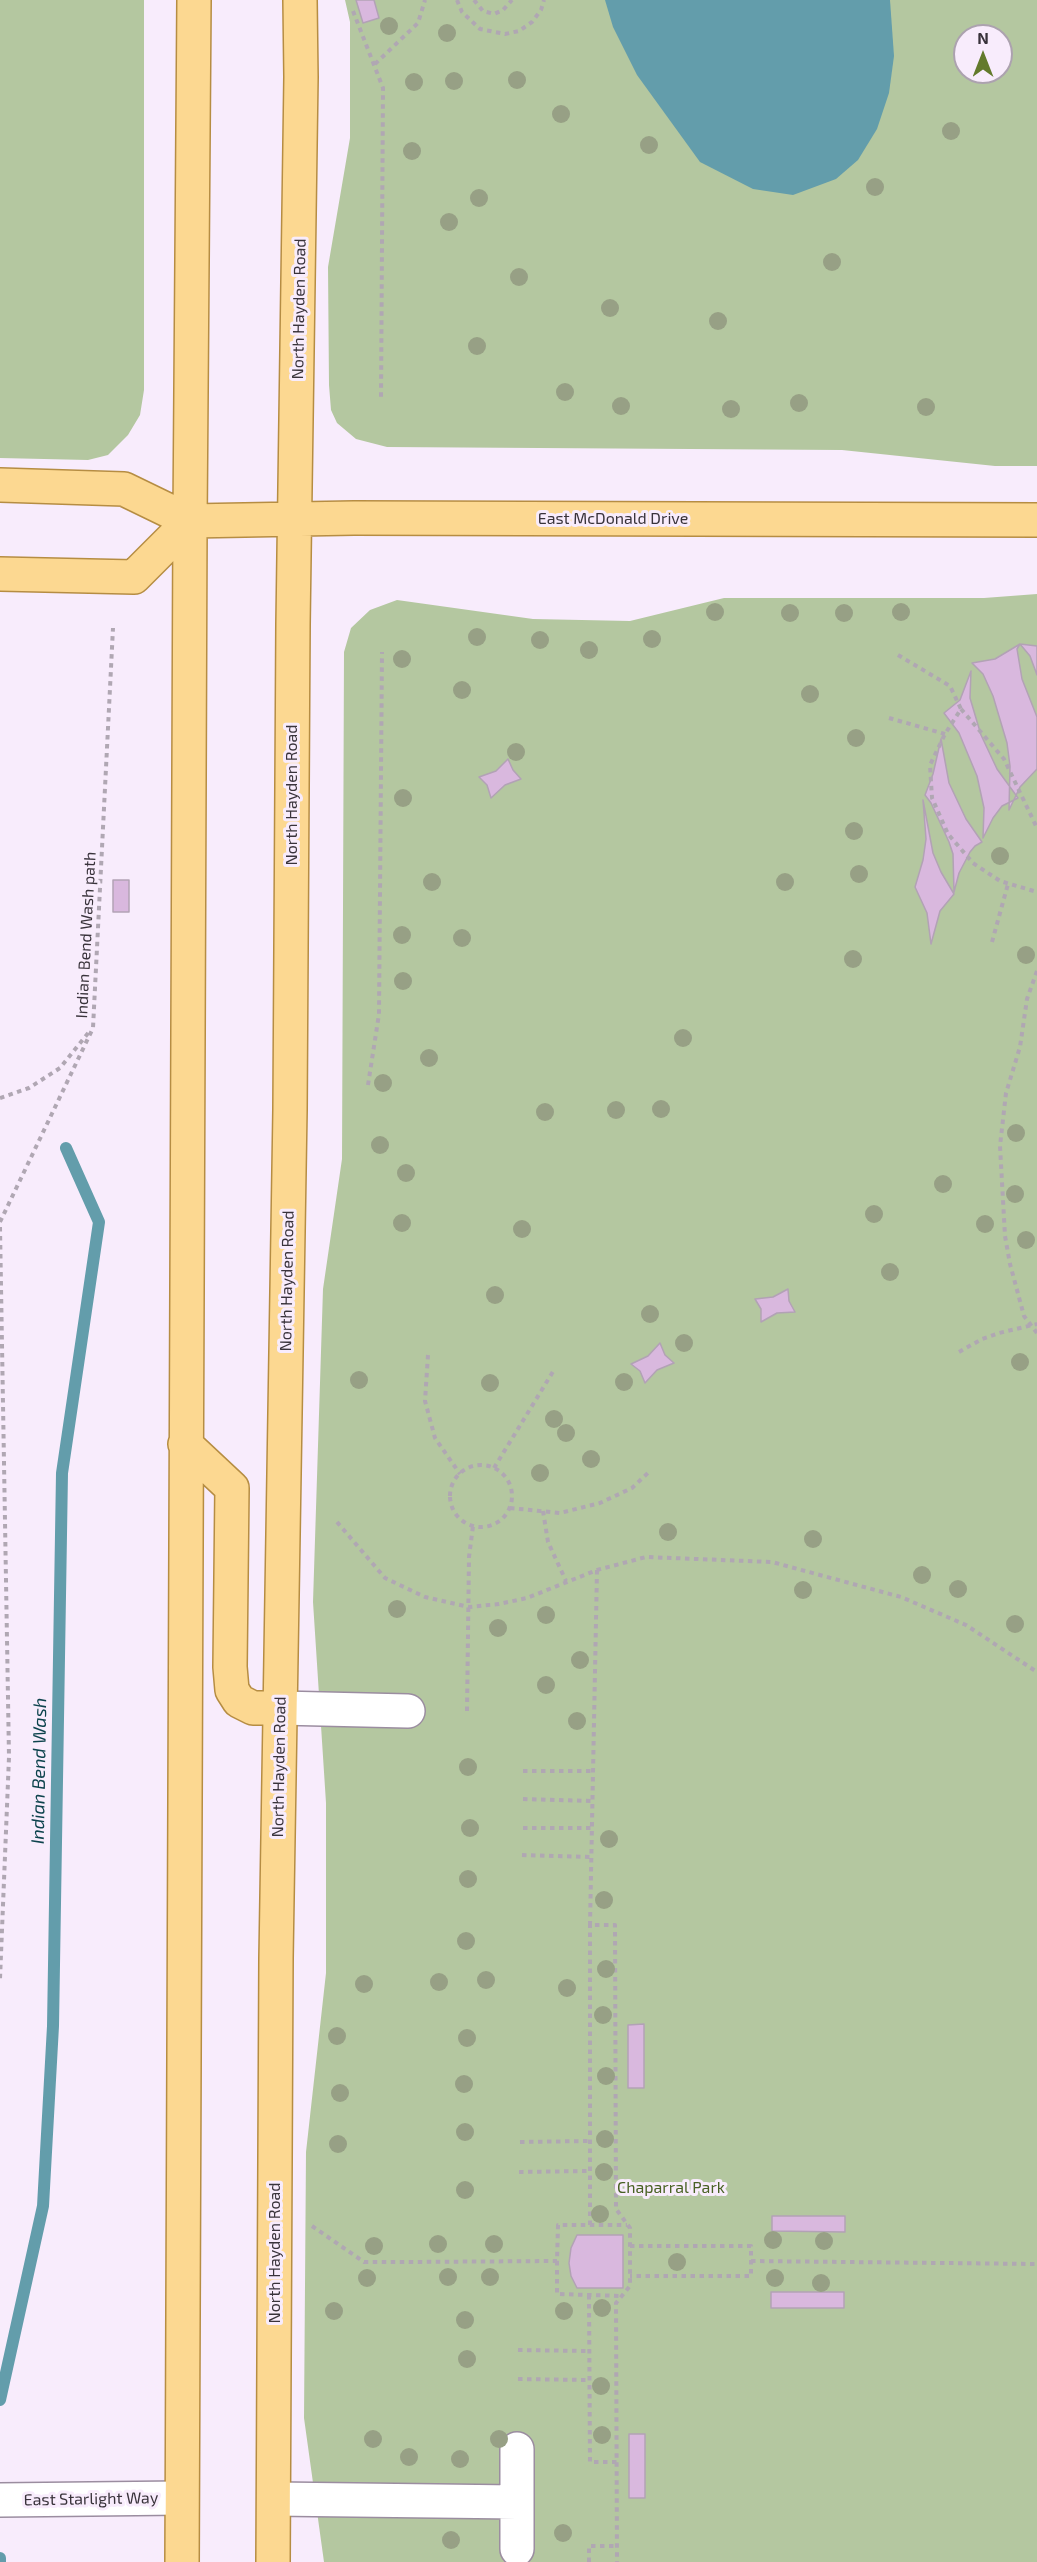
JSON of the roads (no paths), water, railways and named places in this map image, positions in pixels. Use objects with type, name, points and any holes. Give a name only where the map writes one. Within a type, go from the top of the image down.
[{"type":"main road","points":[[182,2562],[185,1444],[194,0]]},
{"type":"main road","name":"North Hayden Road","points":[[273,2562],[280,1708],[290,1110],[300,0]]},
{"type":"main road","name":"East McDonald Drive","points":[[0,485],[124,489],[190,521],[296,519],[1037,520]]},
{"type":"main road","points":[[0,574],[134,577],[190,521]]},
{"type":"main road","points":[[185,1444],[232,1488],[230,1668],[232,1690],[239,1701],[253,1707],[280,1708]]},
{"type":"street","points":[[280,1708],[408,1711]]},
{"type":"street","points":[[517,2449],[517,2549]]},
{"type":"street","name":"East Starlight Way","points":[[0,2500],[181,2498]]},
{"type":"street","points":[[274,2499],[517,2502]]},
{"type":"water","points":[[605,0],[890,0],[894,56],[889,93],[877,129],[858,160],[836,179],[793,195],[753,189],[700,162],[637,75],[613,27]]},
{"type":"waterway","name":"Indian Bend Wash","points":[[0,2400],[43,2206],[53,2026],[62,1473],[99,1222],[66,1148]]},
{"type":"park label","name":"Chaparral Park","points":[[671,2188]]}]
